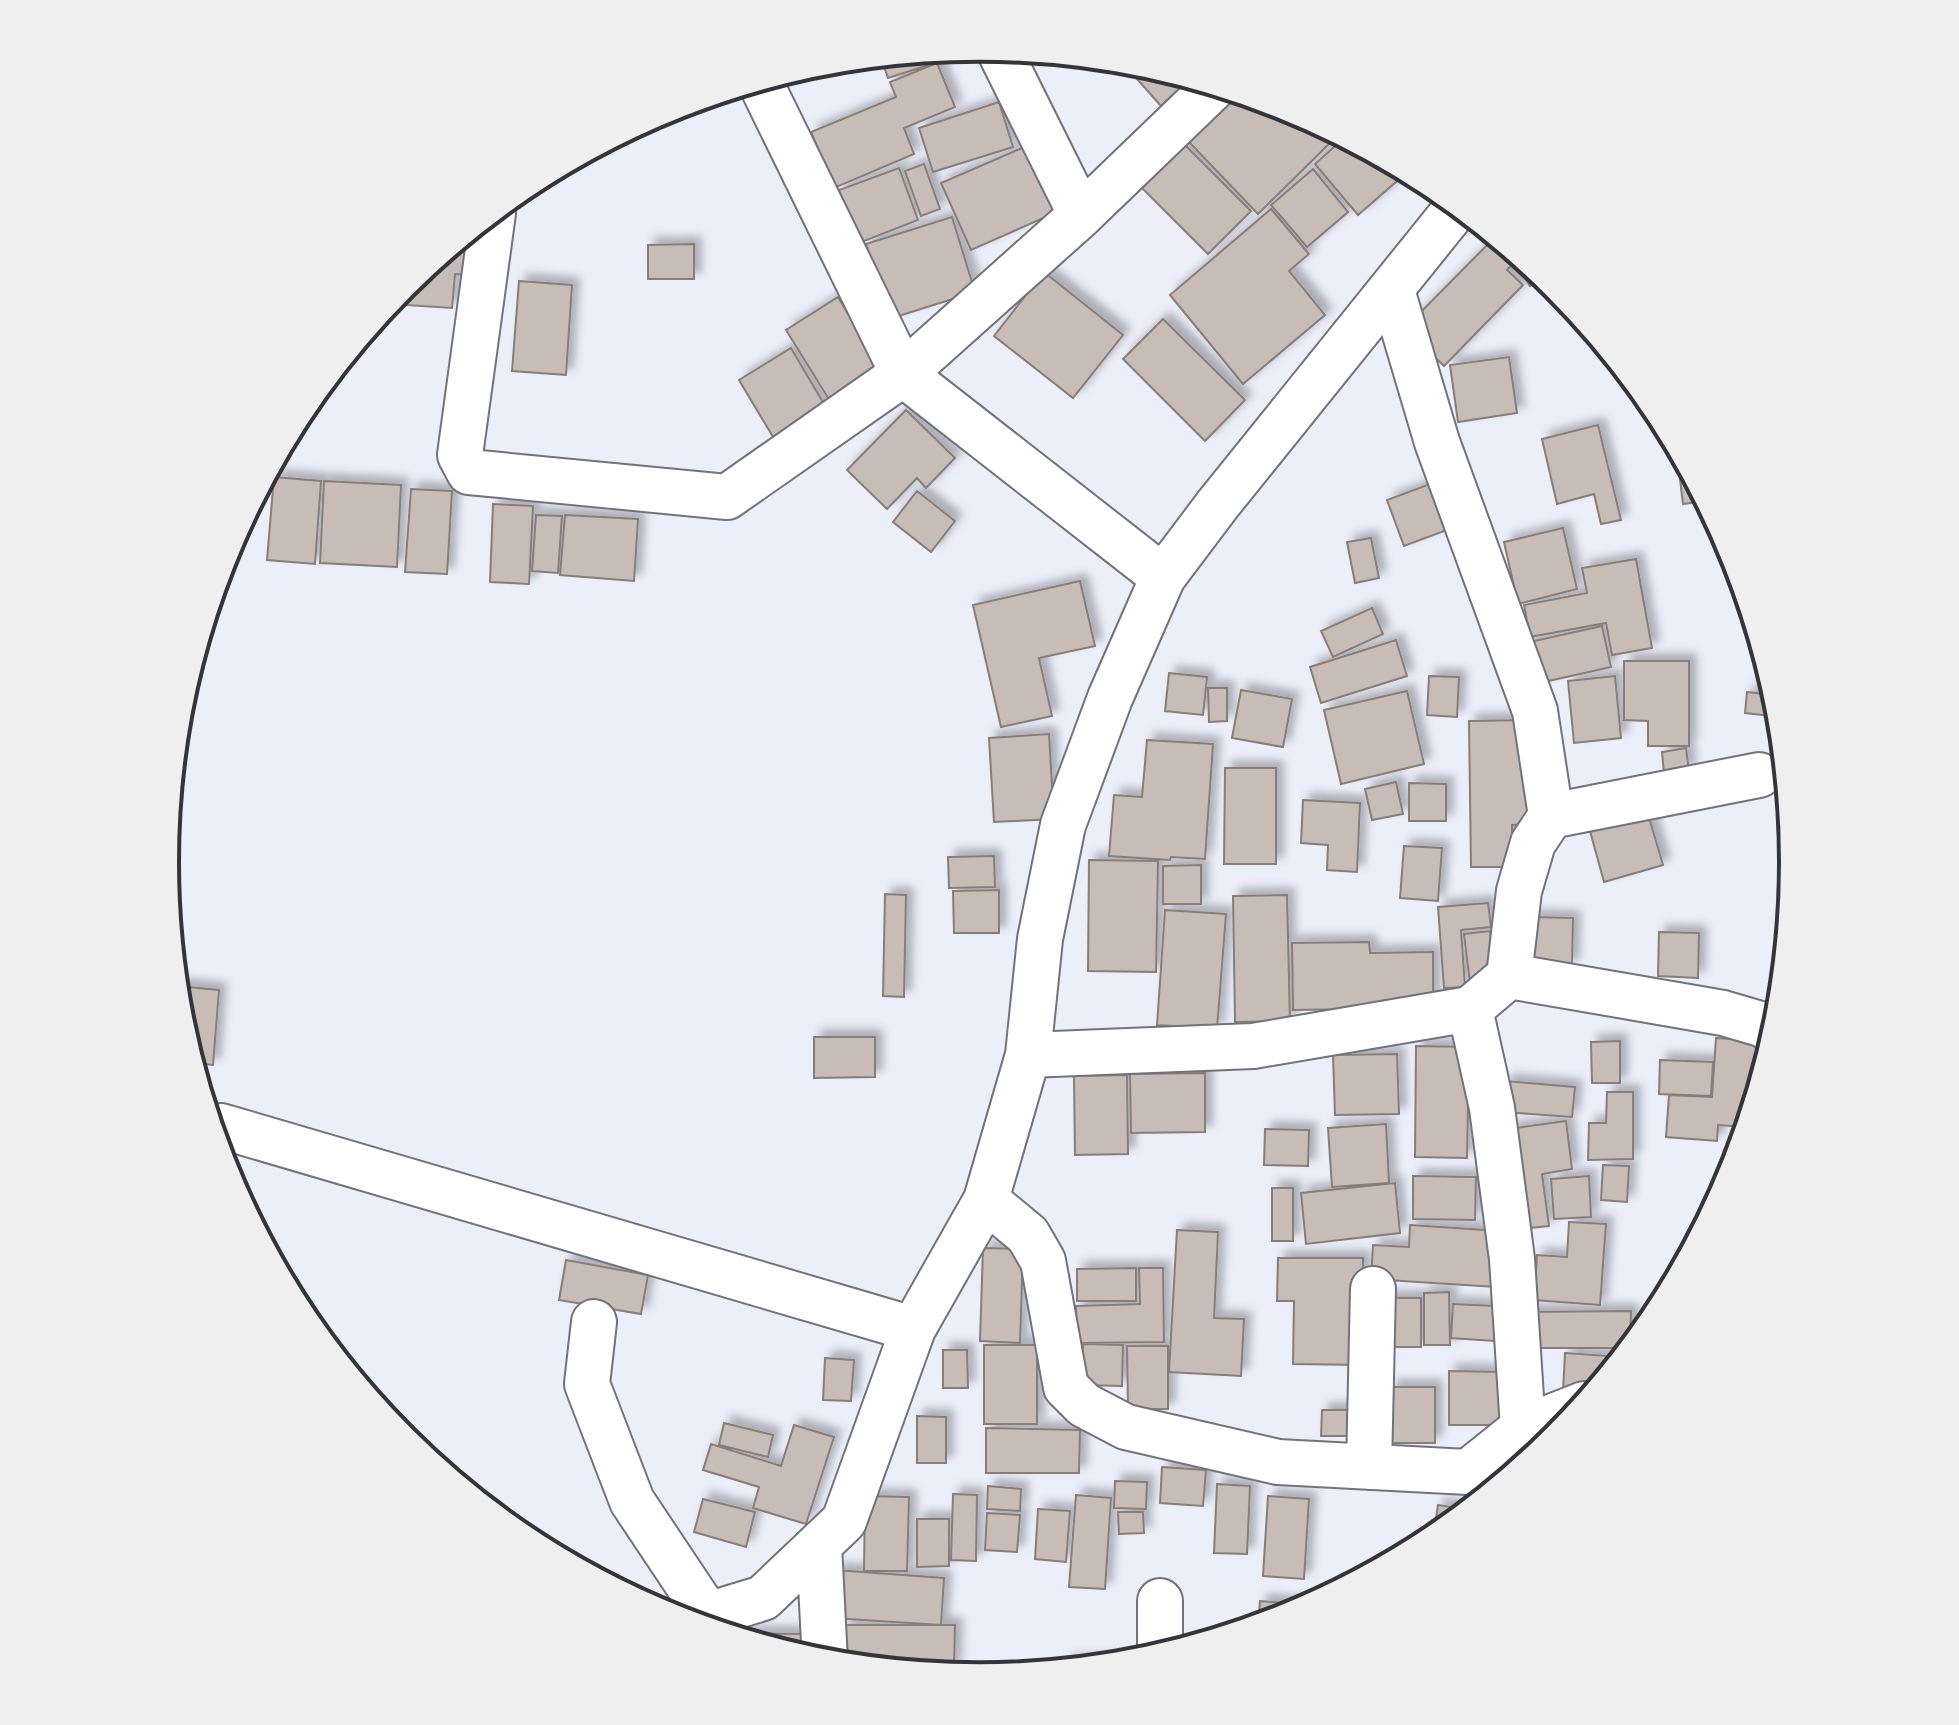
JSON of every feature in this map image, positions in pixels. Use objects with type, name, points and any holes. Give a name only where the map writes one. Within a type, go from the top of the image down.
[{"type":"street","points":[[1005,63],[1081,215]]},
{"type":"street","points":[[765,91],[903,374],[1163,577]]},
{"type":"street","points":[[491,228],[460,455],[469,472],[727,497],[903,374],[1081,215],[1206,95]]},
{"type":"street","points":[[712,1617],[763,1598],[844,1521],[913,1329],[986,1200],[1028,1055],[1040,939],[1063,825],[1110,698],[1163,577],[1451,216]]},
{"type":"street","points":[[1028,1055],[1253,1046],[1470,1009],[1509,976],[1519,891],[1533,843],[1551,816],[1535,711],[1437,442],[1392,290]]},
{"type":"street","points":[[1551,816],[1759,775]]},
{"type":"street","points":[[1509,976],[1723,1013],[1764,1025]]},
{"type":"street","points":[[1470,1009],[1492,1108],[1512,1259],[1523,1428]]},
{"type":"street","points":[[224,1127],[913,1329]]},
{"type":"street","points":[[986,1200],[1028,1235],[1043,1261],[1066,1387],[1084,1405],[1126,1427],[1278,1462],[1468,1472],[1523,1428],[1560,1413]]},
{"type":"street","points":[[1369,1467],[1373,1289]]},
{"type":"street","points":[[594,1322],[587,1384],[632,1501],[695,1611]]},
{"type":"street","points":[[819,1545],[824,1648]]},
{"type":"street","points":[[1160,1601],[1160,1642]]},
{"type":"building","points":[[932,64],[932,64],[888,78],[885,68]]},
{"type":"building","points":[[937,64],[955,107],[904,128],[914,154],[834,188],[811,132],[896,97],[890,82]]},
{"type":"building","points":[[1135,77],[1181,88],[1161,106]]},
{"type":"building","points":[[1228,101],[1330,143],[1258,214],[1188,141]]},
{"type":"building","points":[[999,102],[1013,147],[933,172],[919,128]]},
{"type":"building","points":[[1029,145],[1057,212],[971,250],[941,183]]},
{"type":"building","points":[[1185,145],[1251,211],[1208,254],[1142,188]]},
{"type":"building","points":[[1335,146],[1398,180],[1358,215],[1315,164]]},
{"type":"building","points":[[924,164],[940,209],[921,216],[905,171]]},
{"type":"building","points":[[899,168],[918,220],[859,243],[839,190]]},
{"type":"building","points":[[1313,169],[1348,212],[1307,247],[1271,205]]},
{"type":"building","points":[[1271,209],[1309,254],[1289,271],[1325,315],[1243,384],[1170,295]]},
{"type":"building","points":[[952,217],[975,292],[889,319],[866,244]]},
{"type":"building","points":[[472,244],[470,275],[455,274],[452,308],[405,305]]},
{"type":"building","points":[[694,244],[694,279],[648,279],[648,245]]},
{"type":"building","points":[[1488,244],[1512,265],[1507,270],[1523,285],[1444,366],[1405,328]]},
{"type":"building","points":[[1044,272],[1123,335],[1073,398],[994,336]]},
{"type":"building","points":[[519,281],[572,285],[566,375],[512,371]]},
{"type":"building","points":[[838,297],[882,369],[830,401],[786,330]]},
{"type":"building","points":[[1163,319],[1245,400],[1205,441],[1123,359]]},
{"type":"building","points":[[791,348],[831,416],[779,447],[739,380]]},
{"type":"building","points":[[1509,357],[1517,413],[1458,422],[1450,365]]},
{"type":"building","points":[[906,410],[955,458],[926,488],[917,478],[887,509],[847,470]]},
{"type":"building","points":[[1598,425],[1621,520],[1601,524],[1594,494],[1557,504],[1542,439]]},
{"type":"building","points":[[1679,474],[1694,502],[1683,504]]},
{"type":"building","points":[[278,477],[321,481],[315,564],[267,560],[273,487]]},
{"type":"building","points":[[324,481],[401,485],[397,567],[320,563]]},
{"type":"building","points":[[1438,481],[1455,527],[1404,546],[1387,500]]},
{"type":"building","points":[[411,489],[452,491],[447,574],[405,572]]},
{"type":"building","points":[[917,491],[955,521],[931,552],[893,522]]},
{"type":"building","points":[[493,504],[533,506],[529,584],[490,582]]},
{"type":"building","points":[[536,515],[562,516],[558,573],[532,571]]},
{"type":"building","points":[[565,515],[638,519],[634,581],[560,575]]},
{"type":"building","points":[[1563,528],[1577,589],[1518,604],[1504,542]]},
{"type":"building","points":[[1371,538],[1379,578],[1355,583],[1347,542]]},
{"type":"building","points":[[1636,559],[1652,648],[1612,655],[1606,623],[1530,637],[1524,605],[1587,593],[1582,568]]},
{"type":"building","points":[[1080,581],[1095,646],[1039,658],[1052,716],[1001,727],[973,605]]},
{"type":"building","points":[[1372,608],[1383,634],[1333,657],[1321,631]]},
{"type":"building","points":[[1602,626],[1611,667],[1535,684],[1525,643]]},
{"type":"building","points":[[1396,640],[1407,676],[1321,703],[1310,667]]},
{"type":"building","points":[[1624,661],[1689,661],[1689,746],[1648,746],[1648,721],[1624,720]]},
{"type":"building","points":[[1169,673],[1207,677],[1203,715],[1165,711]]},
{"type":"building","points":[[1429,676],[1459,677],[1457,717],[1427,715]]},
{"type":"building","points":[[1615,676],[1621,738],[1574,743],[1568,681]]},
{"type":"building","points":[[1208,688],[1227,688],[1227,721],[1209,722]]},
{"type":"building","points":[[1241,690],[1292,699],[1283,747],[1232,738]]},
{"type":"building","points":[[1407,691],[1424,764],[1341,784],[1324,710]]},
{"type":"building","points":[[1747,692],[1762,694],[1766,715],[1745,713]]},
{"type":"building","points":[[1530,720],[1532,824],[1512,825],[1512,867],[1471,867],[1469,721]]},
{"type":"building","points":[[1049,734],[1054,819],[994,822],[989,738]]},
{"type":"building","points":[[1147,740],[1213,744],[1205,859],[1109,856],[1114,795],[1142,797]]},
{"type":"building","points":[[1686,748],[1689,771],[1664,774],[1662,752]]},
{"type":"building","points":[[1225,768],[1276,768],[1276,864],[1224,864]]},
{"type":"building","points":[[1396,782],[1403,814],[1372,820],[1365,789]]},
{"type":"building","points":[[1409,783],[1446,784],[1446,821],[1409,821]]},
{"type":"building","points":[[1303,800],[1360,803],[1357,872],[1327,870],[1328,845],[1301,843]]},
{"type":"building","points":[[1648,814],[1663,865],[1604,882],[1590,831]]},
{"type":"building","points":[[1404,846],[1442,848],[1438,901],[1400,898]]},
{"type":"building","points":[[994,856],[995,887],[949,888],[948,857]]},
{"type":"building","points":[[1089,860],[1158,861],[1156,972],[1088,971]]},
{"type":"building","points":[[1201,865],[1201,904],[1163,904],[1163,866]]},
{"type":"building","points":[[999,890],[999,933],[954,933],[953,891]]},
{"type":"building","points":[[885,894],[906,895],[904,997],[883,996]]},
{"type":"building","points":[[1287,895],[1290,1021],[1235,1022],[1233,896]]},
{"type":"building","points":[[1488,903],[1491,927],[1461,930],[1465,987],[1444,988],[1438,907]]},
{"type":"building","points":[[1165,910],[1226,914],[1217,1029],[1157,1025]]},
{"type":"building","points":[[1530,917],[1573,918],[1572,966],[1529,965]]},
{"type":"building","points":[[1490,931],[1495,980],[1470,983],[1464,934]]},
{"type":"building","points":[[1659,932],[1699,933],[1698,978],[1658,976]]},
{"type":"building","points":[[1369,942],[1370,953],[1433,952],[1433,1008],[1293,1010],[1292,943]]},
{"type":"building","points":[[189,987],[219,990],[213,1065],[205,1064]]},
{"type":"building","points":[[814,1037],[875,1037],[875,1077],[814,1078]]},
{"type":"building","points":[[1716,1038],[1760,1041],[1736,1126],[1718,1125],[1717,1141],[1666,1137],[1669,1095],[1712,1097]]},
{"type":"building","points":[[1620,1041],[1620,1083],[1592,1083],[1591,1042]]},
{"type":"building","points":[[1416,1046],[1469,1047],[1467,1158],[1415,1157]]},
{"type":"building","points":[[1397,1054],[1399,1114],[1335,1115],[1333,1055]]},
{"type":"building","points":[[1660,1060],[1713,1062],[1711,1096],[1659,1094]]},
{"type":"building","points":[[1205,1073],[1205,1132],[1131,1133],[1130,1074]]},
{"type":"building","points":[[1127,1075],[1128,1154],[1075,1155],[1074,1076]]},
{"type":"building","points":[[1505,1081],[1575,1087],[1572,1117],[1503,1112]]},
{"type":"building","points":[[1607,1092],[1633,1092],[1633,1159],[1588,1160],[1589,1123],[1606,1123]]},
{"type":"building","points":[[1566,1121],[1572,1169],[1542,1174],[1549,1226],[1521,1229],[1508,1129]]},
{"type":"building","points":[[1386,1124],[1389,1183],[1332,1187],[1328,1128]]},
{"type":"building","points":[[1265,1129],[1309,1130],[1308,1166],[1264,1165]]},
{"type":"building","points":[[1603,1165],[1629,1166],[1627,1202],[1601,1200]]},
{"type":"building","points":[[1413,1176],[1476,1177],[1475,1220],[1413,1219]]},
{"type":"building","points":[[1589,1176],[1591,1217],[1554,1219],[1551,1179]]},
{"type":"building","points":[[1395,1183],[1400,1233],[1306,1244],[1301,1193]]},
{"type":"building","points":[[1272,1188],[1293,1188],[1293,1241],[1272,1241]]},
{"type":"building","points":[[1569,1222],[1606,1224],[1600,1305],[1534,1300],[1537,1255],[1567,1257]]},
{"type":"building","points":[[1410,1225],[1500,1231],[1496,1287],[1371,1279],[1373,1245],[1409,1247]]},
{"type":"building","points":[[1177,1230],[1218,1232],[1214,1318],[1244,1319],[1241,1376],[1169,1372]]},
{"type":"building","points":[[983,1248],[1023,1249],[1020,1343],[980,1341]]},
{"type":"building","points":[[1278,1258],[1363,1258],[1362,1365],[1293,1364],[1294,1301],[1277,1301]]},
{"type":"building","points":[[566,1260],[648,1275],[641,1314],[559,1300]]},
{"type":"building","points":[[1136,1268],[1136,1301],[1077,1301],[1077,1269]]},
{"type":"building","points":[[1139,1268],[1163,1268],[1164,1342],[1077,1343],[1076,1306],[1140,1304]]},
{"type":"building","points":[[1449,1292],[1450,1345],[1424,1345],[1424,1293]]},
{"type":"building","points":[[1379,1298],[1421,1298],[1421,1347],[1379,1347]]},
{"type":"building","points":[[1453,1304],[1496,1306],[1494,1341],[1451,1338]]},
{"type":"building","points":[[1631,1311],[1631,1328],[1616,1348],[1525,1348],[1524,1312]]},
{"type":"building","points":[[1083,1344],[1123,1345],[1122,1386],[1082,1385]]},
{"type":"building","points":[[984,1345],[1037,1345],[1037,1424],[984,1424]]},
{"type":"building","points":[[1127,1346],[1168,1346],[1168,1409],[1128,1409]]},
{"type":"building","points":[[943,1350],[967,1350],[968,1388],[943,1388]]},
{"type":"building","points":[[1565,1353],[1610,1356],[1579,1392],[1563,1391]]},
{"type":"building","points":[[825,1358],[854,1360],[851,1401],[823,1400]]},
{"type":"building","points":[[1449,1371],[1504,1372],[1504,1425],[1449,1425]]},
{"type":"building","points":[[1390,1387],[1435,1387],[1435,1443],[1389,1443]]},
{"type":"building","points":[[1322,1410],[1348,1410],[1349,1436],[1321,1436]]},
{"type":"building","points":[[917,1416],[946,1417],[946,1463],[917,1463]]},
{"type":"building","points":[[724,1423],[773,1435],[768,1457],[719,1445]]},
{"type":"building","points":[[794,1425],[834,1437],[806,1524],[753,1508],[759,1487],[703,1470],[711,1444],[781,1466]]},
{"type":"building","points":[[986,1428],[1080,1430],[1079,1473],[986,1473]]},
{"type":"building","points":[[1162,1467],[1206,1470],[1203,1506],[1160,1503]]},
{"type":"building","points":[[1115,1481],[1147,1482],[1146,1509],[1114,1508]]},
{"type":"building","points":[[1217,1484],[1250,1486],[1247,1554],[1214,1553]]},
{"type":"building","points":[[988,1486],[1021,1489],[1020,1511],[987,1509]]},
{"type":"building","points":[[953,1494],[977,1495],[976,1561],[951,1560]]},
{"type":"building","points":[[1076,1495],[1111,1498],[1105,1589],[1069,1587]]},
{"type":"building","points":[[865,1496],[909,1497],[907,1571],[864,1571]]},
{"type":"building","points":[[1268,1496],[1309,1499],[1304,1579],[1263,1576]]},
{"type":"building","points":[[703,1499],[755,1512],[746,1547],[694,1532]]},
{"type":"building","points":[[1438,1505],[1454,1507],[1436,1520]]},
{"type":"building","points":[[1038,1509],[1070,1511],[1066,1562],[1035,1559]]},
{"type":"building","points":[[1118,1512],[1143,1512],[1144,1533],[1119,1534]]},
{"type":"building","points":[[987,1513],[1020,1515],[1017,1552],[985,1550]]},
{"type":"building","points":[[917,1519],[949,1519],[949,1566],[917,1567]]},
{"type":"building","points":[[835,1570],[944,1578],[941,1625],[832,1618]]},
{"type":"building","points":[[1260,1601],[1284,1603],[1259,1612]]},
{"type":"building","points":[[843,1625],[955,1625],[954,1662],[842,1651]]},
{"type":"building","points":[[763,1633],[806,1634],[806,1644]]}]
